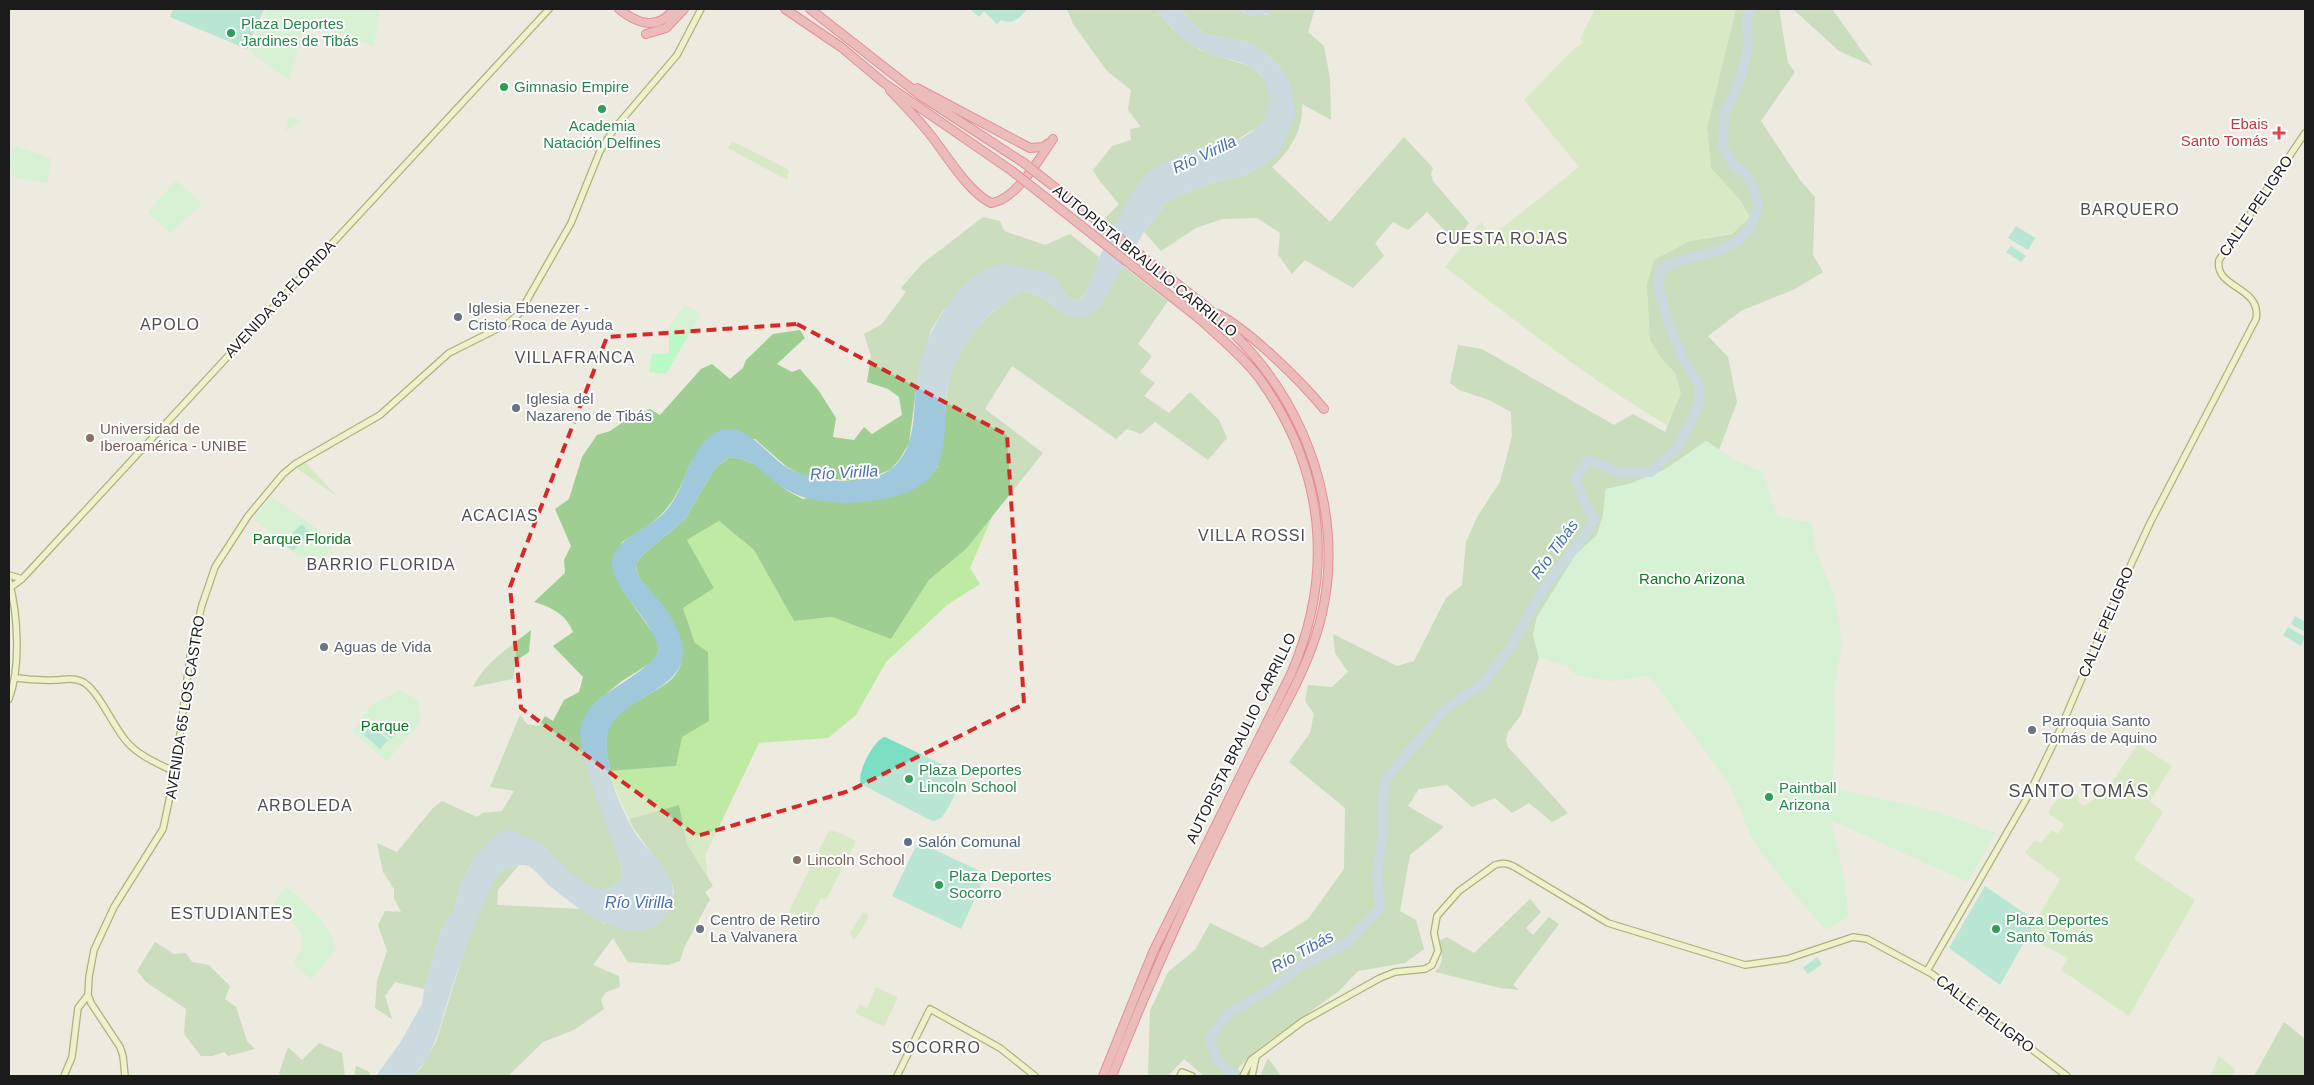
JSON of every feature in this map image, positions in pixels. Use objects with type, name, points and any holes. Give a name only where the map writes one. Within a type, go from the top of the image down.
[{"type":"highway","points":[[618,9],[634,20],[652,23],[663,20],[674,9]]},
{"type":"highway","points":[[646,34],[666,28],[684,9]]},
{"type":"highway","name":"AUTOPISTA BRAULIO CARRILLO","points":[[785,9],[841,47],[884,83],[1012,171],[1201,320],[1245,361],[1260,379],[1279,410],[1299,450],[1310,488],[1319,538],[1315,593],[1308,631],[1298,659],[1153,952],[1108,1075]]},
{"type":"highway","name":"AUTOPISTA BRAULIO CARRILLO","points":[[810,9],[943,111],[1001,146],[1024,163],[1209,309],[1240,338],[1276,384],[1315,463],[1327,521],[1329,552],[1323,610],[1312,648],[1176,926],[1108,1075]]},
{"type":"highway","points":[[884,83],[982,199],[991,203],[1006,198],[1030,172],[1053,139],[1043,147],[1030,148],[902,80]]},
{"type":"highway","points":[[1030,148],[1032,164],[1030,172]]},
{"type":"highway","points":[[1209,309],[1232,321],[1324,409]]},
{"type":"main road","name":"AVENIDA 63 FLORIDA","points":[[10,584],[22,579],[549,9]]},
{"type":"main road","name":"AVENIDA 65 LOS CASTRO","points":[[88,995],[91,962],[101,933],[114,907],[163,829],[175,772],[191,649],[202,605],[215,568],[236,532],[284,474],[295,464],[380,415],[449,353],[507,324],[518,314],[571,223],[600,151],[614,129],[677,56],[701,9]]},
{"type":"main road","name":"CALLE PELIGRO","points":[[2067,1076],[1927,971],[2028,796],[2059,732],[2122,584],[2150,524],[2256,318],[2257,311],[2253,300],[2224,277],[2220,272],[2219,260],[2305,133]]},
{"type":"main road","points":[[9,575],[22,579]]},
{"type":"main road","points":[[9,700],[16,678],[16,634],[10,584]]},
{"type":"main road","points":[[16,678],[55,680],[64,678],[82,682],[92,691],[118,732],[129,744],[142,754],[175,772]]},
{"type":"main road","points":[[1243,1076],[1245,1068],[1251,1060],[1302,1021],[1380,978],[1395,972],[1425,969],[1432,964],[1438,951],[1434,933],[1437,916],[1459,891],[1495,865],[1502,863],[1518,868],[1608,923],[1745,965],[1787,959],[1858,937],[1876,943],[1927,971]]},
{"type":"main road","points":[[64,1076],[72,1057],[78,1008],[88,995]]},
{"type":"main road","points":[[88,995],[91,1003],[120,1047],[124,1056],[125,1076]]},
{"type":"main road","points":[[896,1076],[930,1009],[1000,1048],[1035,1076]]},
{"type":"main road","points":[[1252,1076],[1256,1057]]},
{"type":"main road","points":[[1180,1076],[1182,1072],[1185,1072],[1192,1076]]},
{"type":"highlighted area","points":[[797,324],[1007,435],[1024,704],[849,791],[697,836],[521,708],[510,587],[607,337]]},
{"type":"green space","name":"Plaza Deportes Jardines de Tibás","points":[[173,9],[264,9],[247,49],[170,17]]},
{"type":"green space","points":[[267,9],[379,9],[374,46],[332,32],[333,26],[321,23],[319,26],[306,21],[289,80],[249,51]]},
{"type":"green space","points":[[970,9],[1027,9],[1016,20],[1009,22],[1001,20],[997,24],[984,11],[979,17]]},
{"type":"green space","points":[[1067,9],[1156,9],[1172,28],[1199,50],[1252,67],[1266,80],[1270,95],[1269,111],[1261,125],[1233,142],[1206,146],[1167,161],[1106,245],[1091,233],[1119,204],[1093,170],[1112,146],[1131,140],[1130,129],[1141,127],[1128,110],[1131,90],[1107,71],[1073,24]]},
{"type":"green space","points":[[1181,9],[1238,9],[1244,13],[1266,15],[1273,9],[1315,9],[1308,32],[1324,46],[1330,79],[1331,120],[1302,104],[1301,122],[1295,139],[1285,154],[1272,167],[1330,222],[1404,137],[1433,168],[1431,174],[1433,181],[1469,223],[1455,241],[1427,212],[1408,230],[1393,222],[1375,243],[1384,256],[1353,288],[1305,260],[1292,274],[1278,255],[1280,233],[1257,218],[1222,219],[1196,228],[1161,251],[1144,232],[1169,200],[1216,182],[1244,176],[1264,165],[1281,68],[1265,52],[1249,42],[1206,34]]},
{"type":"green space","points":[[1595,9],[1736,9],[1707,128],[1711,168],[1740,200],[1750,217],[1733,233],[1690,241],[1663,360],[1675,373],[1681,393],[1668,426],[1582,370],[1445,267],[1481,222],[1492,236],[1579,167],[1524,100],[1583,42],[1580,39]]},
{"type":"green space","points":[[1736,9],[1779,9],[1788,63],[1795,72],[1761,121],[1800,180],[1815,197],[1813,255],[1823,272],[1795,289],[1741,311],[1708,336],[1728,357],[1737,402],[1719,450],[1706,441],[1664,470],[1629,484],[1606,489],[1603,515],[1597,535],[1576,554],[1537,617],[1533,635],[1539,657],[1521,715],[1508,732],[1506,740],[1508,747],[1568,813],[1552,822],[1529,803],[1512,813],[1495,798],[1472,807],[1447,785],[1419,789],[1408,806],[1444,827],[1410,855],[1400,911],[1416,920],[1424,949],[1405,963],[1358,971],[1339,991],[1262,1046],[1239,1067],[1237,1076],[1204,1076],[1184,1059],[1168,1076],[1148,1076],[1150,1011],[1168,972],[1195,950],[1210,923],[1262,948],[1308,919],[1344,869],[1345,808],[1289,762],[1310,733],[1314,714],[1305,701],[1308,685],[1332,687],[1348,672],[1335,653],[1333,634],[1397,666],[1414,661],[1446,598],[1462,585],[1466,542],[1477,517],[1500,482],[1512,436],[1511,412],[1489,400],[1459,390],[1450,383],[1458,345],[1482,349],[1614,425],[1633,414],[1665,432],[1681,393],[1675,373],[1663,360],[1650,340],[1647,284],[1654,260],[1690,241],[1732,234],[1750,217],[1740,200],[1711,168],[1707,128]]},
{"type":"green space","points":[[1793,9],[1832,9],[1873,66],[1839,51]]},
{"type":"green space","points":[[289,116],[301,120],[301,122],[284,132]]},
{"type":"green space","points":[[732,141],[789,170],[787,180],[728,148]]},
{"type":"green space","points":[[15,146],[51,158],[47,183],[13,177],[9,161]]},
{"type":"green space","points":[[176,180],[202,204],[170,233],[148,212]]},
{"type":"green space","points":[[983,217],[1000,221],[1004,231],[1045,245],[1070,234],[1099,257],[1086,292],[1077,300],[1071,299],[1066,295],[1054,277],[972,278],[942,312],[931,330],[918,376],[909,443],[900,459],[890,470],[860,482],[802,475],[787,467],[755,439],[692,460],[679,489],[666,509],[649,525],[622,542],[613,569],[623,591],[656,637],[659,651],[652,662],[622,681],[595,703],[582,750],[621,865],[622,878],[608,889],[594,889],[577,879],[541,843],[475,856],[460,886],[454,910],[443,925],[424,989],[395,982],[385,996],[392,1019],[375,1008],[377,981],[387,951],[378,925],[385,911],[401,912],[394,898],[394,889],[383,872],[377,843],[397,852],[433,808],[442,801],[477,817],[483,813],[502,811],[514,791],[490,787],[520,715],[527,724],[539,726],[545,716],[553,721],[564,700],[579,692],[583,677],[553,646],[573,632],[570,626],[557,612],[534,602],[565,573],[564,560],[571,546],[555,509],[569,499],[582,457],[597,435],[610,431],[629,418],[650,409],[660,415],[701,369],[712,364],[730,379],[743,368],[746,360],[773,334],[800,330],[805,338],[777,364],[792,372],[800,369],[819,391],[836,418],[833,437],[854,440],[864,427],[872,434],[902,415],[899,397],[888,389],[867,382],[871,356],[864,334],[882,324],[906,292],[901,288],[922,264]]},
{"type":"green space","points":[[2016,226],[2035,238],[2028,250],[2008,238]]},
{"type":"green space","points":[[2011,246],[2026,256],[2021,262],[2006,252]]},
{"type":"green space","points":[[1123,266],[1168,301],[1138,344],[1152,356],[1140,372],[1155,383],[1144,396],[1169,413],[1190,392],[1219,420],[1227,438],[1208,460],[1155,422],[1141,434],[1127,429],[1116,439],[1012,366],[985,409],[1043,453],[966,549],[929,580],[891,639],[832,617],[794,621],[754,550],[719,521],[687,540],[714,588],[683,608],[695,643],[708,652],[709,721],[682,737],[676,766],[610,771],[606,740],[611,723],[628,707],[664,685],[676,673],[682,660],[677,631],[660,603],[640,579],[636,563],[685,519],[715,468],[730,457],[739,458],[759,467],[784,489],[803,499],[937,468],[942,449],[947,392],[951,376],[956,361],[964,347],[985,320],[1010,299],[1023,291],[1044,298],[1066,316],[1113,282]]},
{"type":"green space","points":[[684,305],[701,314],[666,374],[649,372],[652,354],[669,353],[669,328]]},
{"type":"green space","name":"Rancho Arizona","points":[[1707,441],[1732,459],[1762,472],[1777,516],[1812,523],[1815,549],[1834,595],[1842,643],[1834,691],[1835,732],[1832,788],[1935,811],[1995,833],[1968,882],[1831,820],[1845,882],[1848,917],[1826,930],[1791,890],[1753,841],[1730,785],[1649,675],[1613,681],[1576,675],[1568,666],[1539,657],[1533,635],[1537,617],[1576,554],[1597,535],[1603,515],[1606,489],[1629,484],[1664,470]]},
{"type":"green space","points":[[305,462],[338,497],[296,468]]},
{"type":"green space","name":"Parque Florida","points":[[272,497],[335,542],[323,559],[299,557],[253,519]]},
{"type":"green space","points":[[995,510],[970,568],[980,584],[947,605],[886,662],[856,715],[828,738],[759,743],[705,856],[708,877],[687,844],[679,805],[629,819],[612,782],[610,771],[676,766],[695,643],[683,608],[714,588],[687,540],[719,521],[754,550],[794,621],[832,617],[891,639],[929,580],[966,549]]},
{"type":"green space","points":[[302,524],[310,533],[293,551],[283,542]]},
{"type":"green space","points":[[2295,616],[2305,622],[2305,632],[2291,624]]},
{"type":"green space","points":[[2288,627],[2305,637],[2301,646],[2283,635]]},
{"type":"green space","points":[[531,630],[529,652],[516,661],[513,679],[473,687],[491,663]]},
{"type":"green space","name":"Parque","points":[[399,690],[418,700],[421,721],[387,761],[352,731],[371,706]]},
{"type":"green space","points":[[393,721],[400,727],[391,739],[383,733]]},
{"type":"green space","points":[[371,726],[388,740],[380,749],[363,734]]},
{"type":"green space","name":"Plaza Deportes Lincoln School","points":[[885,737],[956,771],[958,776],[957,788],[941,818],[934,821],[928,819],[861,784],[860,779],[863,765],[871,750]]},
{"type":"green space","points":[[2138,744],[2172,766],[2150,801],[2163,812],[2134,859],[2195,900],[2129,1016],[2061,970],[2068,958],[2027,937],[2060,879],[2025,853],[2035,840],[2041,843],[2052,830],[2058,834],[2064,824],[2048,813],[2053,804],[2069,791],[2079,798],[2078,801],[2084,806],[2106,791]]},
{"type":"green space","points":[[679,805],[687,844],[713,886],[705,892],[710,899],[684,948],[680,961],[668,965],[628,962],[613,938],[593,965],[619,976],[620,987],[606,992],[601,1000],[604,1009],[574,1030],[543,1042],[508,1076],[412,1076],[421,1068],[436,1042],[470,932],[495,877],[505,869],[519,865],[498,890],[497,905],[582,909],[605,924],[666,914],[673,897],[672,885],[668,876],[629,819]]},
{"type":"green space","points":[[829,830],[832,832],[833,830],[856,841],[826,900],[821,898],[809,921],[789,911]]},
{"type":"green space","name":"Plaza Deportes Socorro","points":[[918,842],[986,874],[961,929],[892,896]]},
{"type":"green space","name":"Plaza Deportes Santo Tomás","points":[[1985,886],[2036,921],[2000,985],[1949,948]]},
{"type":"green space","points":[[287,887],[325,925],[334,943],[334,952],[311,979],[293,963],[302,944],[299,929],[272,904]]},
{"type":"green space","points":[[1530,899],[1541,912],[1526,928],[1533,935],[1549,917],[1559,924],[1513,985],[1519,990],[1500,988],[1435,972],[1440,964],[1442,954],[1439,941],[1447,937],[1474,953]]},
{"type":"green space","points":[[863,912],[867,913],[868,918],[857,937],[853,939],[850,933]]},
{"type":"green space","points":[[155,942],[174,954],[186,953],[192,962],[209,965],[230,986],[225,999],[236,1007],[247,1041],[255,1049],[228,1056],[224,1052],[212,1056],[201,1056],[184,1034],[186,1009],[146,982],[137,971]]},
{"type":"green space","points":[[1817,957],[1822,964],[1808,974],[1803,968]]},
{"type":"green space","points":[[876,987],[898,997],[884,1027],[855,1013],[860,1004],[867,1008]]},
{"type":"green space","points":[[2284,1022],[2305,1039],[2305,1076],[2254,1076]]},
{"type":"green space","points":[[319,1043],[342,1053],[345,1076],[281,1076],[279,1073],[288,1047],[302,1060]]},
{"type":"green space","points":[[2219,1056],[2235,1069],[2232,1076],[2210,1076]]},
{"type":"green space","points":[[1268,1058],[1281,1076],[1260,1076]]},
{"type":"green space","points":[[356,1066],[368,1071],[371,1076],[354,1076]]},
{"type":"water","name":"Río Virilla","points":[[1156,9],[1181,9],[1206,34],[1249,42],[1265,52],[1281,68],[1289,80],[1296,114],[1279,153],[1264,165],[1244,176],[1216,182],[1169,200],[1144,232],[1100,307],[1087,316],[1076,318],[1066,316],[1044,298],[1023,291],[997,309],[974,332],[957,359],[947,390],[944,440],[939,464],[924,483],[910,491],[876,501],[837,503],[818,501],[787,490],[755,465],[740,458],[730,457],[715,468],[685,519],[636,563],[640,579],[654,594],[673,621],[682,646],[680,665],[669,680],[620,714],[609,729],[607,749],[610,774],[616,794],[634,831],[664,868],[671,881],[673,894],[665,916],[653,927],[638,931],[623,930],[591,916],[576,906],[548,885],[530,867],[518,865],[502,871],[493,881],[471,933],[437,1036],[427,1058],[412,1076],[376,1076],[400,1043],[422,1004],[424,989],[443,925],[454,910],[460,886],[475,856],[499,832],[510,830],[541,843],[568,870],[589,886],[602,890],[612,887],[622,878],[621,865],[583,754],[581,726],[594,703],[647,665],[659,651],[649,627],[619,585],[614,574],[613,555],[624,541],[657,519],[671,505],[701,445],[720,430],[731,429],[751,438],[788,468],[811,477],[854,481],[881,475],[900,460],[906,450],[913,425],[918,374],[925,349],[940,316],[964,286],[981,272],[995,265],[1021,266],[1050,274],[1058,281],[1066,295],[1072,299],[1081,299],[1132,192],[1150,170],[1184,153],[1240,139],[1259,125],[1269,105],[1267,84],[1261,75],[1242,63],[1207,53],[1197,48],[1180,35]]},
{"type":"water","points":[[1238,9],[1273,9],[1261,16],[1256,16]]},
{"type":"waterway","name":"Río Tibás","points":[[1238,1076],[1226,1069],[1218,1061],[1210,1037],[1229,1013],[1267,991],[1299,967],[1347,943],[1380,908],[1377,874],[1383,831],[1382,807],[1385,780],[1445,709],[1482,684],[1513,644],[1542,590],[1585,535],[1594,518],[1584,502],[1575,478],[1589,460],[1618,472],[1651,472],[1678,447],[1700,402],[1698,383],[1682,357],[1666,316],[1658,284],[1661,269],[1675,262],[1720,250],[1738,241],[1751,227],[1758,206],[1754,188],[1746,174],[1735,167],[1723,147],[1724,115],[1740,80],[1748,47],[1747,19],[1750,9]]},
{"type":"place","name":"Plaza Deportes Jardines de Tibás","points":[[231,33]]},
{"type":"place","name":"Gimnasio Empire","points":[[504,87]]},
{"type":"place","name":"Academia Natación Delfines","points":[[602,109]]},
{"type":"place","name":"Ebais Santo Tomás","points":[[2279,133]]},
{"type":"place","name":"Iglesia Ebenezer - Cristo Roca de Ayuda","points":[[458,317]]},
{"type":"place","name":"Iglesia del Nazareno de Tibás","points":[[516,408]]},
{"type":"place","name":"Universidad de Iberoamérica - UNIBE","points":[[90,438]]},
{"type":"place","name":"Aguas de Vida","points":[[324,647]]},
{"type":"place","name":"Parroquia Santo Tomás de Aquino","points":[[2032,730]]},
{"type":"place","name":"Plaza Deportes Lincoln School","points":[[909,779]]},
{"type":"place","name":"Paintball Arizona","points":[[1769,797]]},
{"type":"place","name":"Salón Comunal","points":[[908,842]]},
{"type":"place","name":"Lincoln School","points":[[797,860]]},
{"type":"place","name":"Plaza Deportes Socorro","points":[[939,885]]},
{"type":"place","name":"Centro de Retiro La Valvanera","points":[[700,929]]},
{"type":"place","name":"Plaza Deportes Santo Tomás","points":[[1996,929]]},
{"type":"district","name":"BARQUERO","points":[[2130,209]]},
{"type":"district","name":"CUESTA ROJAS","points":[[1502,238]]},
{"type":"district","name":"APOLO","points":[[170,324]]},
{"type":"district","name":"VILLAFRANCA","points":[[575,357]]},
{"type":"district","name":"ACACIAS","points":[[500,515]]},
{"type":"district","name":"VILLA ROSSI","points":[[1252,535]]},
{"type":"district","name":"BARRIO FLORIDA","points":[[381,564]]},
{"type":"district","name":"SANTO TOMÁS","points":[[2079,791]]},
{"type":"district","name":"ARBOLEDA","points":[[305,805]]},
{"type":"district","name":"ESTUDIANTES","points":[[232,913]]},
{"type":"district","name":"SOCORRO","points":[[936,1047]]}]
